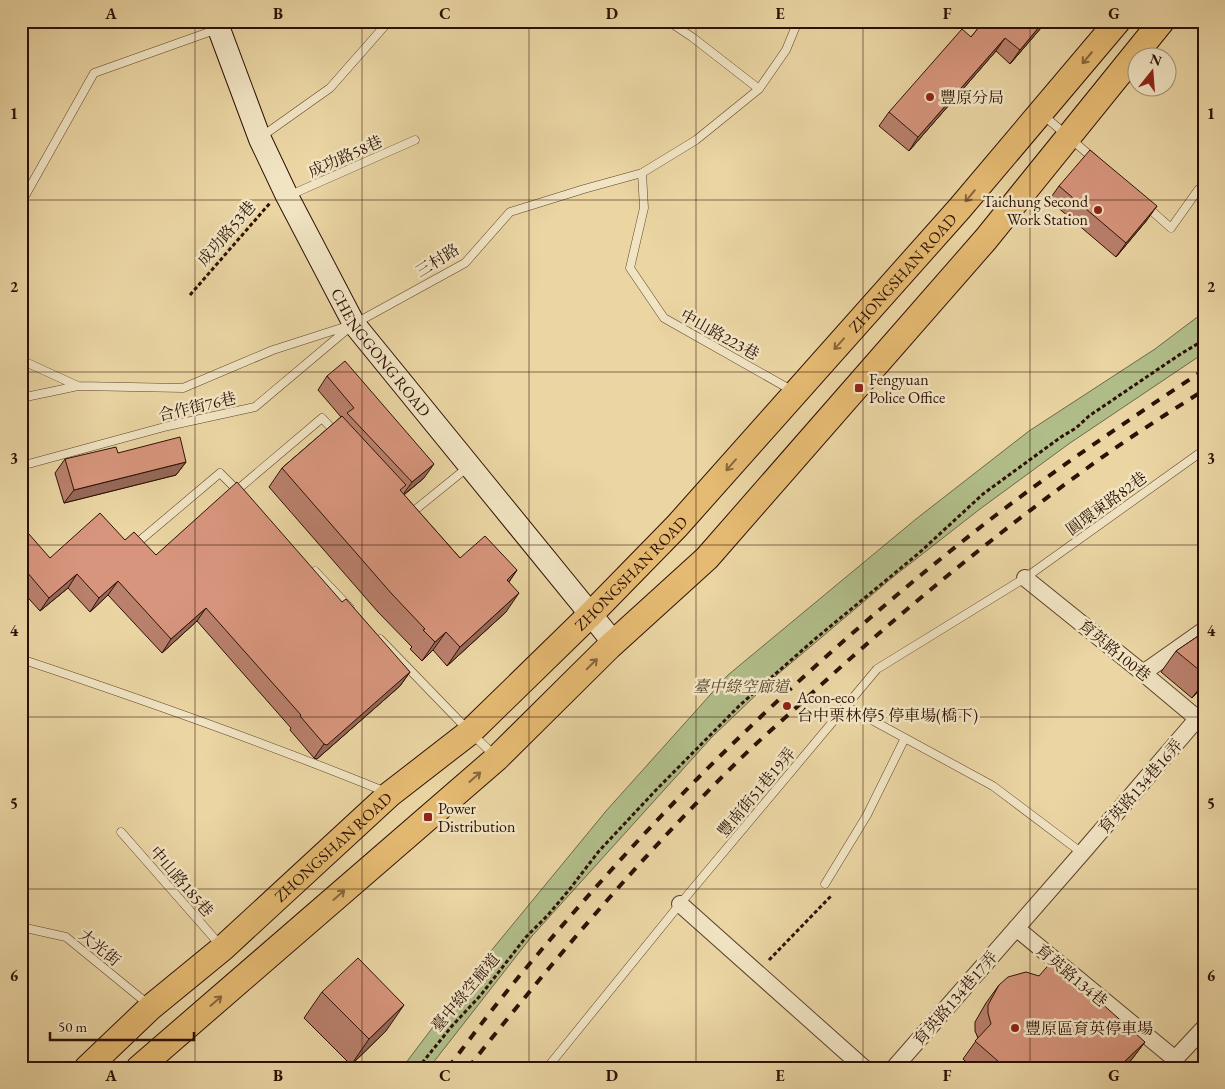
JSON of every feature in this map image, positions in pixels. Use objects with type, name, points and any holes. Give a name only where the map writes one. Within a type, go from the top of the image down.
[{"type":"main road","name":"ZHONGSHAN ROAD","points":[[87,1068],[151,1007],[223,948],[390,794],[470,732],[590,615],[677,526],[960,208],[1118,21]]},
{"type":"main road","points":[[139,1068],[498,758],[614,644],[707,558],[979,246],[1162,21]]},
{"type":"street","name":"CHENGGONG ROAD","points":[[217,25],[260,138],[287,196],[354,324],[614,644]]},
{"type":"street","name":"育英路100巷","points":[[1025,578],[1200,721]]},
{"type":"street","points":[[1143,673],[1204,630]]},
{"type":"street","name":"育英路134巷16弄","points":[[1016,928],[1200,721]]},
{"type":"street","points":[[680,904],[864,1068]]},
{"type":"street","name":"育英路134巷","points":[[1016,928],[1172,1063]]},
{"type":"street","name":"育英路134巷17弄","points":[[894,1068],[1016,928]]},
{"type":"street","points":[[1172,1063],[1204,1028]]},
{"type":"lane","points":[[21,203],[94,73],[217,25],[240,21]]},
{"type":"lane","points":[[260,138],[330,88],[389,21]]},
{"type":"lane","points":[[668,21],[692,37],[759,89]]},
{"type":"lane","name":"三村路","points":[[21,398],[78,386],[182,388],[273,350],[354,324],[464,263],[510,212],[642,173],[696,140],[759,89],[786,50],[798,21]]},
{"type":"lane","points":[[1041,113],[1098,162]]},
{"type":"lane","name":"成功路58巷","points":[[287,196],[414,140]]},
{"type":"lane","name":"中山路223巷","points":[[642,173],[644,208],[630,268],[664,318],[795,392]]},
{"type":"lane","points":[[1142,202],[1171,228],[1198,190],[1204,185]]},
{"type":"lane","name":"合作街76巷","points":[[21,466],[168,426],[255,407],[354,324]]},
{"type":"lane","points":[[21,360],[78,386]]},
{"type":"lane","points":[[237,490],[322,418],[341,439]]},
{"type":"lane","name":"圓環東路82巷","points":[[1025,578],[1204,450]]},
{"type":"lane","points":[[404,508],[411,514],[470,466]]},
{"type":"lane","points":[[137,543],[220,473],[244,497]]},
{"type":"lane","points":[[312,568],[353,611]]},
{"type":"lane","name":"豐南街51巷19弄","points":[[547,1068],[680,904],[877,669],[1025,578]]},
{"type":"lane","points":[[374,632],[470,732],[498,758]]},
{"type":"lane","points":[[21,660],[161,708],[390,794]]},
{"type":"lane","points":[[846,706],[993,786],[1082,853]]},
{"type":"lane","points":[[825,884],[867,815],[904,738]]},
{"type":"lane","name":"中山路185巷","points":[[121,832],[223,948]]},
{"type":"lane","name":"大光街","points":[[21,927],[66,937],[151,1007]]},
{"type":"path","name":"成功路53巷","points":[[190,295],[267,204],[287,196]]},
{"type":"path","name":"臺中綠空廊道","points":[[418,1068],[452,1026],[480,996],[526,937],[569,890],[599,851],[662,783],[733,712],[815,639],[919,553],[983,494],[1103,407],[1204,340]]},
{"type":"path","points":[[758,972],[832,896],[825,884]]},
{"type":"green space","name":"臺中綠空廊道","points":[[1204,312],[1204,353],[1070,443],[980,509],[893,577],[778,674],[712,737],[532,936],[429,1068],[402,1068],[486,957],[606,811],[728,675],[916,519],[1029,431],[1155,349]]},
{"type":"building","name":"豐原分局","points":[[984,21],[1044,21],[1020,50],[1005,38],[918,137],[889,112],[962,29],[971,37]]},
{"type":"building","name":"Taichung Second Work Station","points":[[1090,150],[1157,206],[1126,243],[1059,186]]},
{"type":"building","points":[[345,361],[434,464],[412,482],[347,413],[354,408],[327,376]]},
{"type":"building","points":[[342,416],[406,485],[400,490],[460,558],[485,536],[517,570],[507,580],[519,593],[460,647],[446,632],[435,642],[423,630],[425,629],[391,593],[282,468]]},
{"type":"building","points":[[180,437],[186,462],[74,490],[65,459],[116,447],[118,453]]},
{"type":"building","points":[[237,482],[342,602],[346,599],[410,672],[327,745],[324,744],[301,715],[206,608],[171,639],[118,581],[99,598],[77,574],[49,598],[21,565],[21,539],[28,533],[50,558],[100,513],[125,540],[134,532],[156,555]]},
{"type":"building","points":[[1204,632],[1204,674],[1176,651]]},
{"type":"building","points":[[358,958],[404,1005],[369,1039],[322,992]]},
{"type":"building","points":[[1053,960],[1145,1042],[1124,1062],[1130,1068],[1006,1068],[975,1041],[991,1024],[988,1005],[999,985],[1008,977],[1026,972],[1039,976]]},
{"type":"railway","points":[[448,1068],[493,1008],[587,897],[679,797],[771,707],[877,612],[987,522],[1121,425],[1204,370]]},
{"type":"railway","points":[[468,1068],[564,950],[630,874],[699,800],[758,742],[911,606],[989,542],[1111,451],[1204,390]]},
{"type":"place","name":"豐原分局","points":[[930,97]]},
{"type":"place","name":"Taichung Second Work Station","points":[[1098,210]]},
{"type":"place","name":"Fengyuan Police Office","points":[[859,388]]},
{"type":"place","name":"Acon-eco 台中栗林停5 停車場(橋下)","points":[[787,706]]},
{"type":"place","name":"Power Distribution","points":[[428,817]]},
{"type":"place","name":"豐原區育英停車場","points":[[1015,1028]]}]
